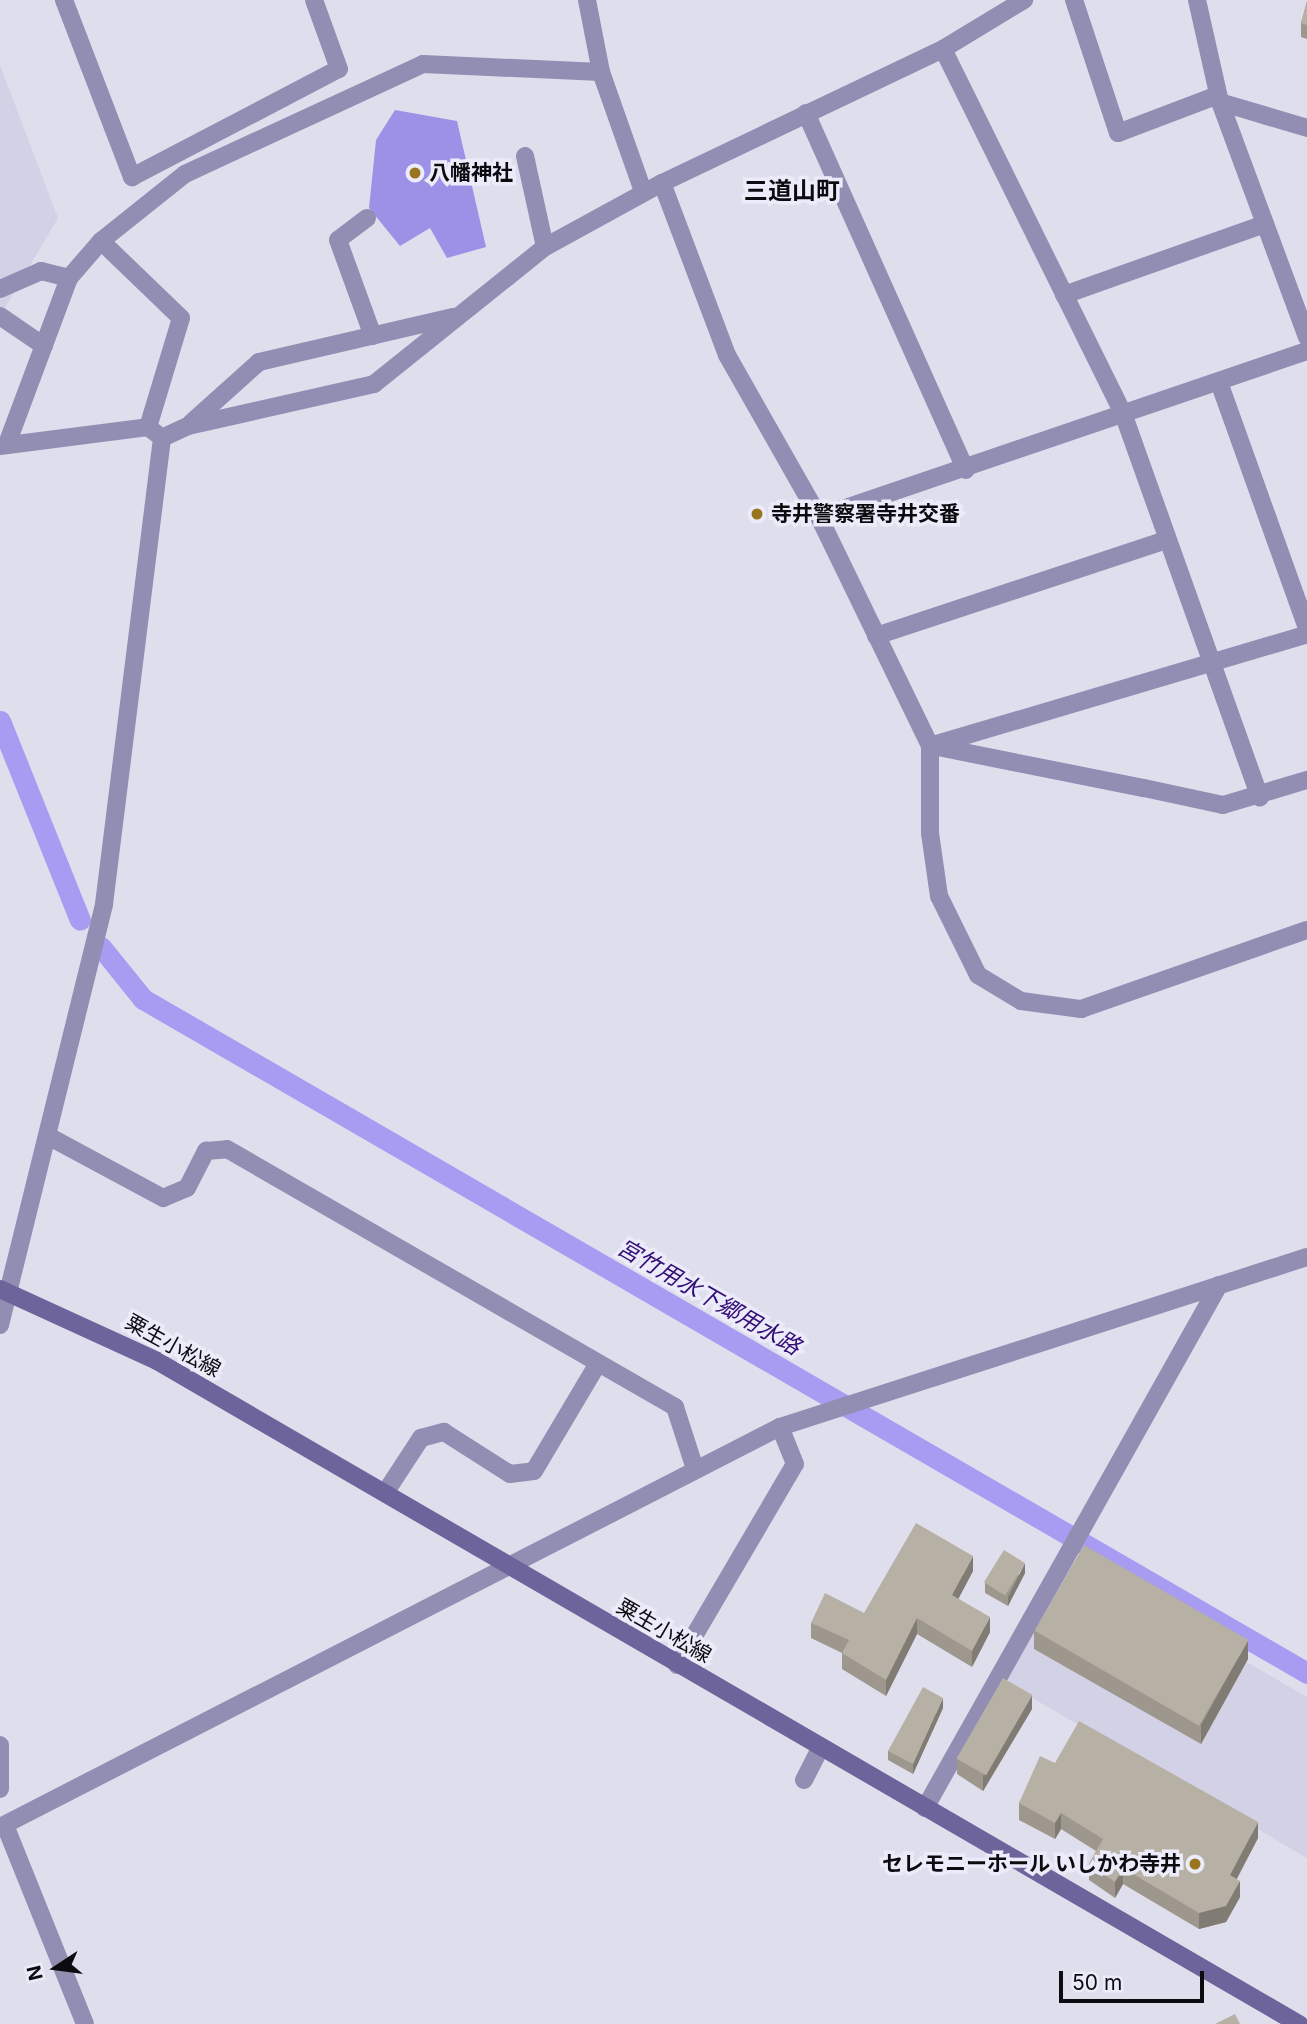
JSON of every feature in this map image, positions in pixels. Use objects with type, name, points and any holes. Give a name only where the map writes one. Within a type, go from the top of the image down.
[{"type":"main road","name":"粟生小松線","points":[[4,1290],[157,1361],[820,1749],[1299,2024]]},
{"type":"street","points":[[64,0],[132,177],[339,69],[314,0]]},
{"type":"street","points":[[587,0],[601,72],[643,191]]},
{"type":"street","points":[[601,72],[423,64],[185,174],[101,242],[69,278],[4,445],[155,433],[374,384],[545,247],[643,191],[943,49],[1024,0]]},
{"type":"street","points":[[1074,0],[1118,134],[1219,99],[1307,128]]},
{"type":"street","points":[[1197,0],[1219,99],[1307,337]]},
{"type":"street","points":[[943,49],[1124,416],[1260,797]]},
{"type":"street","points":[[806,113],[966,470]]},
{"type":"street","points":[[525,156],[545,247]]},
{"type":"street","points":[[662,183],[727,355],[819,517],[930,746],[939,896],[978,975],[1021,1001],[1082,1009],[1307,930]]},
{"type":"street","points":[[367,218],[338,240],[373,336]]},
{"type":"street","points":[[1064,295],[1265,224]]},
{"type":"street","points":[[0,1325],[4,1290],[48,1136],[104,904],[155,433],[181,318],[101,242]]},
{"type":"street","points":[[0,289],[41,271],[69,278]]},
{"type":"street","points":[[0,316],[44,346]]},
{"type":"street","points":[[188,426],[259,362],[458,316]]},
{"type":"street","points":[[819,517],[1220,384],[1307,351]]},
{"type":"street","points":[[1220,384],[1307,628]]},
{"type":"street","points":[[876,636],[1167,540]]},
{"type":"street","points":[[930,746],[1214,665],[1307,634]]},
{"type":"street","points":[[930,746],[1223,805],[1260,797],[1307,780]]},
{"type":"street","points":[[48,1136],[163,1198],[187,1188],[206,1151],[227,1149],[597,1366],[675,1408],[694,1466]]},
{"type":"street","points":[[85,2024],[2,1822],[507,1566],[694,1466],[779,1427],[1307,1257]]},
{"type":"street","points":[[925,1808],[1086,1528],[1219,1284]]},
{"type":"street","points":[[385,1493],[421,1438],[444,1432],[510,1474],[534,1471],[597,1366]]},
{"type":"street","points":[[677,1665],[795,1464],[779,1427]]},
{"type":"street","points":[[0,1745],[0,1789]]},
{"type":"street","points":[[804,1780],[820,1749]]},
{"type":"shaded area","points":[[0,65],[58,218],[0,316]]},
{"type":"shaded area","points":[[395,110],[457,121],[486,247],[447,258],[430,228],[400,246],[369,208],[376,140]]},
{"type":"shaded area","points":[[1069,1559],[1307,1697],[1307,1858],[1003,1681]]},
{"type":"building","points":[[1307,1],[1307,25],[1301,23]]},
{"type":"building","points":[[916,1523],[973,1556],[952,1595],[990,1617],[972,1651],[917,1618],[886,1680],[842,1653],[849,1640],[811,1623],[825,1593],[864,1613]]},
{"type":"building","points":[[1084,1545],[1249,1640],[1199,1726],[1034,1631]]},
{"type":"building","points":[[1004,1550],[1025,1563],[1005,1595],[984,1582]]},
{"type":"building","points":[[1003,1678],[1032,1695],[986,1776],[956,1759]]},
{"type":"building","points":[[923,1687],[943,1698],[913,1764],[888,1751]]},
{"type":"building","points":[[1079,1721],[1258,1822],[1230,1875],[1240,1881],[1226,1906],[1199,1913],[1123,1868],[1115,1882],[1089,1864],[1103,1839],[1061,1813],[1055,1823],[1019,1803],[1040,1756],[1055,1763]]},
{"type":"building","points":[[1235,2014],[1240,2024],[1215,2024]]},
{"type":"waterway","name":"宮竹用水下郷用水路","points":[[0,721],[80,920]]},
{"type":"waterway","name":"宮竹用水下郷用水路","points":[[101,947],[143,999],[1307,1673]]},
{"type":"place","name":"八幡神社","points":[[415,173]]},
{"type":"place","name":"寺井警察署寺井交番","points":[[757,514]]},
{"type":"place","name":"セレモニーホール いしかわ寺井","points":[[1195,1864]]},
{"type":"district","name":"三道山町","points":[[792,191]]}]
